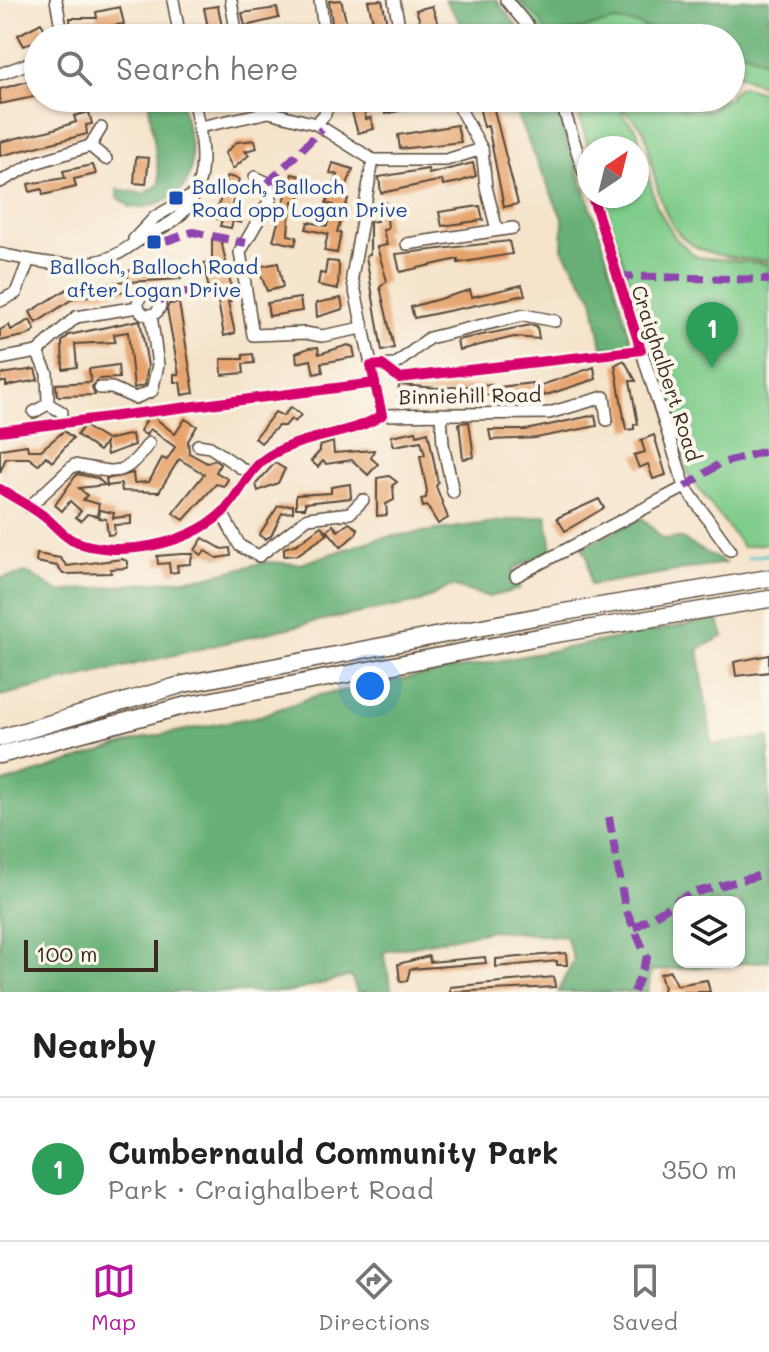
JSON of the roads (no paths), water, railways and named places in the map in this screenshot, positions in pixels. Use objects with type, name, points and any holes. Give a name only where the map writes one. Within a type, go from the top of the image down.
[{"type":"highway","points":[[0,738],[184,684],[540,616],[769,578]]},
{"type":"highway","points":[[0,755],[187,705],[544,636],[769,599]]},
{"type":"street","points":[[56,0],[60,24]]},
{"type":"street","points":[[173,0],[176,24]]},
{"type":"street","points":[[231,0],[235,24]]},
{"type":"street","points":[[320,0],[323,24]]},
{"type":"street","points":[[394,0],[399,24]]},
{"type":"street","points":[[506,0],[526,24]]},
{"type":"street","points":[[0,74],[24,65]]},
{"type":"street","points":[[0,254],[53,264],[96,262],[129,246],[155,217],[193,195],[203,167],[196,112]]},
{"type":"street","points":[[200,127],[269,112],[316,124],[373,160],[446,160],[482,149]]},
{"type":"street","points":[[316,124],[326,112]]},
{"type":"street","points":[[462,112],[482,149],[486,187],[497,230]]},
{"type":"street","points":[[565,112],[577,151]]},
{"type":"street","points":[[0,182],[35,163],[90,146],[101,128]]},
{"type":"street","points":[[90,146],[106,159]]},
{"type":"street","name":"Binniehill Road","points":[[373,160],[352,277],[382,415]]},
{"type":"street","points":[[255,177],[268,183],[271,198],[240,252],[253,335],[305,333],[322,336],[362,328]]},
{"type":"street","name":"Craighalbert Road","points":[[596,208],[685,487],[730,550]]},
{"type":"street","points":[[407,244],[513,228]]},
{"type":"street","points":[[0,301],[16,293],[29,260]]},
{"type":"street","points":[[100,388],[112,388],[135,398],[152,391],[158,365],[151,315],[160,305],[153,294],[140,298],[138,307],[143,314],[151,315]]},
{"type":"street","points":[[0,359],[37,352],[76,317],[138,307]]},
{"type":"street","points":[[371,366],[395,365],[429,338],[524,315],[555,321]]},
{"type":"street","points":[[37,352],[47,373],[48,404]]},
{"type":"street","name":"Binniehill Road","points":[[0,489],[71,540],[114,549],[174,542],[222,513],[265,459],[294,442],[368,425],[382,415],[549,413],[604,397],[607,420]]},
{"type":"street","points":[[48,404],[62,412]]},
{"type":"street","points":[[34,412],[48,404]]},
{"type":"street","points":[[441,414],[443,444],[453,492]]},
{"type":"street","points":[[29,507],[74,465],[113,472],[133,465],[149,443]]},
{"type":"street","points":[[198,445],[210,447],[250,474]]},
{"type":"street","points":[[516,576],[685,487]]},
{"type":"street","points":[[222,513],[240,546],[259,556],[308,518],[350,513],[363,500]]},
{"type":"waterway","points":[[748,558],[769,554]]},
{"type":"place","name":"Balloch, Balloch Road opp Logan Drive","points":[[176,198]]},
{"type":"place","name":"Balloch, Balloch Road after Logan Drive","points":[[154,242]]},
{"type":"place","name":"Cumbernauld Community Park","points":[[712,368]]}]
